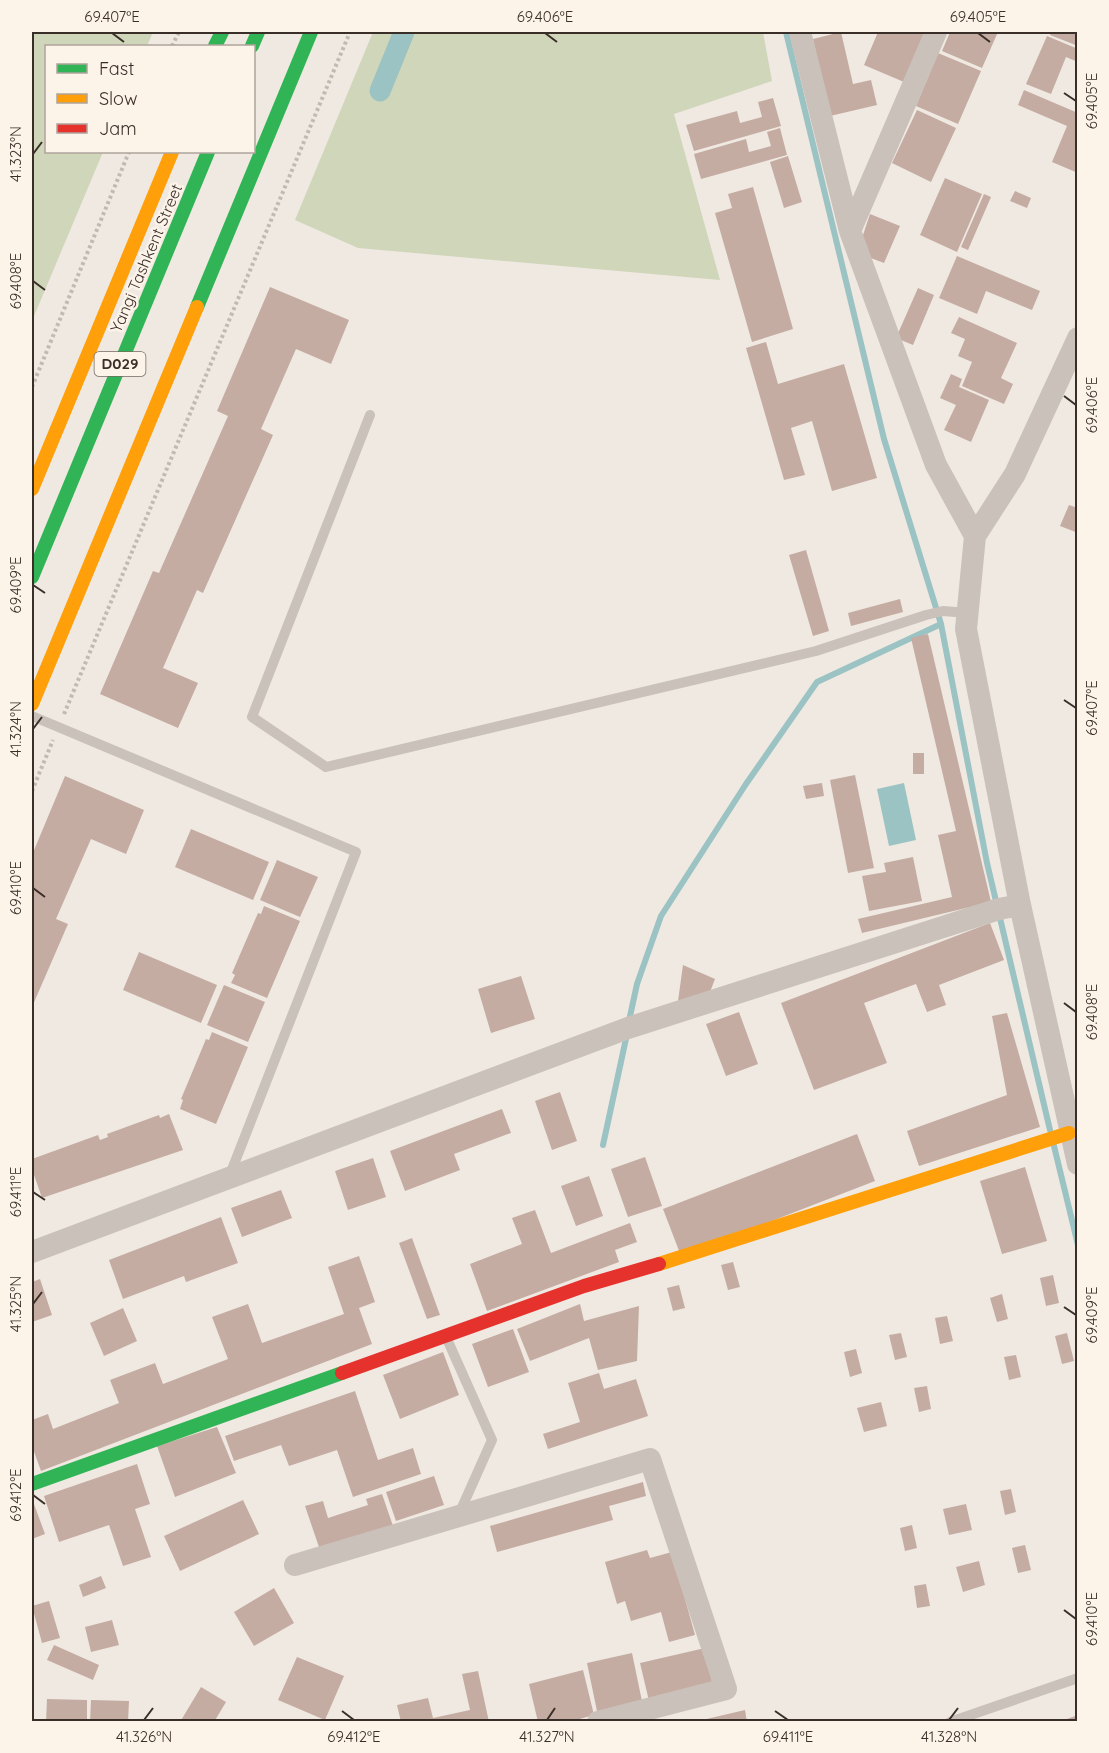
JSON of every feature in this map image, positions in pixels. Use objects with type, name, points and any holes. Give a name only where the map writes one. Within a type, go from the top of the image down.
[{"type":"main road","points":[[32,704],[311,32]]},
{"type":"main road","name":"Yangi Tashkent Street","points":[[32,489],[172,153]]},
{"type":"main road","name":"Yangi Tashkent Street","points":[[32,577],[208,153]]},
{"type":"main road","points":[[32,1484],[584,1286],[715,1247],[1064,1134]]},
{"type":"street","points":[[800,32],[850,231],[936,465],[975,536]]},
{"type":"street","points":[[850,231],[936,32]]},
{"type":"street","points":[[1077,338],[1015,474],[975,536],[966,628],[1064,1134],[1077,1164]]},
{"type":"street","points":[[32,1252],[628,1028],[999,909],[1020,905]]},
{"type":"street","points":[[295,1565],[650,1459],[726,1689],[598,1722]]},
{"type":"lane","points":[[370,414],[252,717],[326,767],[816,651],[926,615],[943,611],[968,613]]},
{"type":"lane","points":[[32,716],[357,852],[228,1178]]},
{"type":"lane","points":[[445,1335],[492,1440],[458,1516]]},
{"type":"lane","points":[[950,1722],[1077,1678]]},
{"type":"path","points":[[63,715],[350,32]]},
{"type":"path","points":[[32,387],[129,153]]},
{"type":"path","points":[[32,791],[54,737]]},
{"type":"green space","points":[[32,32],[153,32],[147,45],[45,45],[45,153],[103,153],[32,321]]},
{"type":"green space","points":[[373,32],[763,32],[772,81],[674,114],[720,280],[358,248],[295,220]]},
{"type":"water","points":[[904,783],[916,840],[889,846],[877,789]]},
{"type":"building","points":[[841,32],[853,84],[871,80],[877,105],[830,116],[813,39]]},
{"type":"building","points":[[878,32],[926,32],[904,82],[864,65]]},
{"type":"building","points":[[950,32],[998,32],[982,68],[942,51]]},
{"type":"building","points":[[1051,32],[1078,32],[1078,46],[1050,35]]},
{"type":"building","points":[[1047,36],[1078,49],[1078,62],[1066,57],[1051,94],[1026,84]]},
{"type":"building","points":[[938,53],[981,71],[958,124],[916,106]]},
{"type":"building","points":[[1024,90],[1078,113],[1078,173],[1052,162],[1067,126],[1018,105]]},
{"type":"building","points":[[773,98],[781,126],[694,151],[686,125],[737,111],[740,123],[762,117],[758,102]]},
{"type":"building","points":[[917,110],[956,128],[931,182],[892,163]]},
{"type":"building","points":[[780,128],[787,155],[701,179],[694,154],[746,139],[749,152],[771,146],[767,132]]},
{"type":"building","points":[[788,156],[802,202],[784,208],[770,162]]},
{"type":"building","points":[[945,178],[982,194],[957,252],[920,235]]},
{"type":"building","points":[[753,187],[793,329],[752,342],[715,213],[732,208],[728,194]]},
{"type":"building","points":[[1015,191],[1031,198],[1027,208],[1010,201]]},
{"type":"building","points":[[984,194],[991,197],[968,250],[961,247]]},
{"type":"building","points":[[870,214],[900,226],[884,263],[863,255],[862,238]]},
{"type":"building","points":[[957,256],[1040,291],[1032,310],[986,291],[977,314],[939,298]]},
{"type":"building","points":[[270,287],[349,320],[331,364],[296,349],[261,429],[273,435],[203,593],[197,590],[163,668],[198,683],[178,728],[100,694],[153,571],[159,573],[228,416],[217,411]]},
{"type":"building","points":[[918,288],[934,295],[913,345],[896,338]]},
{"type":"building","points":[[959,317],[1017,343],[1001,378],[1013,384],[1004,404],[962,386],[972,362],[958,356],[965,339],[951,333]]},
{"type":"building","points":[[766,342],[778,384],[844,364],[877,478],[832,491],[812,421],[791,428],[805,475],[784,480],[746,348]]},
{"type":"building","points":[[951,374],[962,379],[959,387],[989,400],[971,442],[944,430],[956,405],[940,398]]},
{"type":"building","points":[[1069,505],[1078,508],[1078,533],[1060,526]]},
{"type":"building","points":[[806,550],[829,631],[813,636],[789,555]]},
{"type":"building","points":[[900,599],[903,612],[851,626],[848,613]]},
{"type":"building","points":[[928,634],[991,902],[862,933],[858,919],[952,897],[938,835],[956,831],[911,638]]},
{"type":"building","points":[[913,753],[924,753],[924,774],[913,774]]},
{"type":"building","points":[[855,775],[874,868],[848,873],[830,780]]},
{"type":"building","points":[[65,776],[144,810],[126,854],[91,839],[56,919],[68,924],[32,1007],[32,855]]},
{"type":"building","points":[[822,783],[824,796],[806,799],[803,786]]},
{"type":"building","points":[[191,829],[269,862],[253,900],[175,867]]},
{"type":"building","points":[[913,857],[922,901],[869,911],[862,876],[886,872],[884,863]]},
{"type":"building","points":[[277,860],[318,877],[300,917],[260,900]]},
{"type":"building","points":[[264,906],[300,921],[267,998],[231,983],[235,975],[232,973],[258,913],[261,914]]},
{"type":"building","points":[[990,923],[1004,960],[939,985],[946,1005],[927,1012],[916,984],[864,1003],[887,1063],[814,1090],[781,1003]]},
{"type":"building","points":[[139,952],[217,985],[201,1023],[123,990]]},
{"type":"building","points":[[683,965],[715,979],[710,992],[678,1001]]},
{"type":"building","points":[[521,976],[535,1019],[491,1033],[478,989]]},
{"type":"building","points":[[224,985],[265,1002],[248,1042],[207,1025]]},
{"type":"building","points":[[739,1012],[758,1064],[726,1076],[706,1024]]},
{"type":"building","points":[[1007,1013],[1040,1127],[919,1166],[907,1131],[1007,1095],[992,1016]]},
{"type":"building","points":[[212,1032],[248,1047],[216,1124],[180,1109],[183,1100],[181,1099],[206,1039],[209,1040]]},
{"type":"building","points":[[560,1092],[577,1141],[552,1150],[535,1101]]},
{"type":"building","points":[[502,1109],[511,1133],[454,1154],[460,1170],[405,1191],[390,1151]]},
{"type":"building","points":[[169,1114],[183,1150],[42,1198],[32,1169],[32,1159],[98,1135],[100,1140],[108,1137],[107,1134],[159,1115],[160,1118]]},
{"type":"building","points":[[857,1134],[875,1181],[681,1256],[663,1209]]},
{"type":"building","points":[[645,1157],[662,1206],[628,1217],[611,1169]]},
{"type":"building","points":[[373,1158],[386,1197],[348,1210],[335,1171]]},
{"type":"building","points":[[1025,1167],[1047,1241],[1002,1254],[980,1181]]},
{"type":"building","points":[[589,1176],[603,1216],[576,1226],[561,1186]]},
{"type":"building","points":[[281,1190],[292,1218],[242,1237],[231,1208]]},
{"type":"building","points":[[535,1210],[551,1253],[630,1223],[637,1242],[615,1250],[619,1262],[487,1311],[470,1264],[522,1244],[512,1218]]},
{"type":"building","points":[[221,1217],[238,1263],[186,1282],[184,1276],[123,1299],[109,1260]]},
{"type":"building","points":[[412,1238],[440,1315],[427,1319],[399,1243]]},
{"type":"building","points":[[359,1256],[375,1302],[359,1308],[372,1344],[41,1471],[32,1446],[32,1420],[48,1414],[53,1429],[119,1403],[110,1380],[155,1363],[163,1384],[228,1359],[212,1317],[248,1304],[262,1343],[344,1314],[328,1267]]},
{"type":"building","points":[[733,1262],[740,1287],[728,1290],[721,1265]]},
{"type":"building","points":[[1053,1275],[1059,1303],[1046,1306],[1040,1278]]},
{"type":"building","points":[[40,1279],[52,1315],[32,1322],[32,1282]]},
{"type":"building","points":[[679,1285],[685,1308],[673,1311],[667,1288]]},
{"type":"building","points":[[1002,1294],[1008,1319],[997,1322],[990,1298]]},
{"type":"building","points":[[580,1304],[584,1321],[639,1306],[637,1361],[598,1370],[589,1338],[530,1361],[517,1329]]},
{"type":"building","points":[[123,1308],[137,1341],[104,1356],[90,1323]]},
{"type":"building","points":[[947,1316],[953,1341],[940,1344],[935,1318]]},
{"type":"building","points":[[513,1329],[529,1372],[488,1387],[472,1344]]},
{"type":"building","points":[[901,1333],[907,1357],[895,1360],[889,1335]]},
{"type":"building","points":[[1067,1333],[1074,1361],[1062,1364],[1055,1336]]},
{"type":"building","points":[[856,1349],[862,1373],[850,1377],[844,1352]]},
{"type":"building","points":[[443,1352],[459,1395],[400,1419],[383,1375]]},
{"type":"building","points":[[1016,1355],[1021,1377],[1009,1380],[1004,1357]]},
{"type":"building","points":[[599,1373],[604,1389],[636,1379],[648,1416],[548,1449],[543,1434],[580,1422],[568,1383]]},
{"type":"building","points":[[927,1386],[931,1409],[919,1412],[914,1388]]},
{"type":"building","points":[[355,1391],[378,1460],[413,1448],[421,1474],[353,1497],[337,1450],[289,1466],[281,1445],[234,1461],[225,1436]]},
{"type":"building","points":[[881,1402],[887,1426],[864,1432],[857,1408]]},
{"type":"building","points":[[217,1427],[236,1473],[175,1497],[157,1446]]},
{"type":"building","points":[[137,1464],[150,1504],[135,1509],[151,1557],[123,1566],[109,1525],[59,1542],[44,1496]]},
{"type":"building","points":[[434,1476],[444,1505],[396,1521],[386,1492]]},
{"type":"building","points":[[643,1482],[646,1496],[609,1506],[613,1520],[497,1552],[490,1526]]},
{"type":"building","points":[[1011,1489],[1016,1512],[1005,1515],[1000,1491]]},
{"type":"building","points":[[382,1494],[393,1526],[320,1550],[305,1506],[323,1501],[328,1518],[368,1505],[366,1499]]},
{"type":"building","points":[[243,1500],[259,1534],[180,1571],[164,1536]]},
{"type":"building","points":[[34,1504],[45,1534],[32,1539],[32,1505]]},
{"type":"building","points":[[966,1504],[972,1530],[949,1535],[943,1509]]},
{"type":"building","points":[[912,1525],[917,1548],[905,1551],[900,1528]]},
{"type":"building","points":[[1025,1545],[1031,1570],[1018,1573],[1012,1548]]},
{"type":"building","points":[[647,1550],[650,1558],[672,1552],[695,1635],[669,1642],[661,1612],[631,1621],[625,1601],[617,1604],[605,1562]]},
{"type":"building","points":[[979,1561],[985,1585],[963,1592],[956,1567]]},
{"type":"building","points":[[101,1576],[106,1588],[83,1597],[79,1585]]},
{"type":"building","points":[[926,1584],[930,1606],[917,1608],[914,1586]]},
{"type":"building","points":[[274,1588],[294,1623],[254,1646],[234,1612]]},
{"type":"building","points":[[49,1601],[60,1638],[42,1643],[32,1606]]},
{"type":"building","points":[[112,1620],[119,1645],[91,1652],[85,1627]]},
{"type":"building","points":[[54,1645],[99,1665],[93,1680],[47,1660]]},
{"type":"building","points":[[705,1648],[713,1686],[649,1701],[640,1663]]},
{"type":"building","points":[[632,1653],[643,1706],[598,1716],[587,1663]]},
{"type":"building","points":[[297,1657],[344,1676],[325,1720],[278,1700]]},
{"type":"building","points":[[583,1670],[594,1715],[569,1722],[538,1722],[529,1684]]},
{"type":"building","points":[[478,1671],[489,1722],[401,1722],[397,1705],[428,1698],[433,1718],[470,1710],[462,1674]]},
{"type":"building","points":[[201,1687],[226,1702],[214,1722],[180,1722]]},
{"type":"building","points":[[47,1699],[87,1700],[87,1722],[46,1722]]},
{"type":"building","points":[[91,1700],[129,1701],[128,1722],[90,1722]]},
{"type":"building","points":[[745,1710],[747,1722],[698,1722],[698,1721]]},
{"type":"building","points":[[1078,1715],[1078,1722],[1061,1722],[1061,1721]]},
{"type":"waterway","points":[[380,91],[404,32]]},
{"type":"waterway","points":[[786,32],[884,439],[941,624],[987,863],[1050,1130]]},
{"type":"waterway","points":[[629,1021],[637,984],[661,916],[746,784],[817,682],[941,624]]},
{"type":"waterway","points":[[603,1145],[627,1034]]},
{"type":"waterway","points":[[1054,1146],[1078,1245]]},
{"type":"traffic: fast","points":[[216,45],[222,32]]},
{"type":"traffic: fast","points":[[252,45],[258,32]]},
{"type":"traffic: fast","points":[[197,307],[311,32]]},
{"type":"traffic: fast","points":[[32,577],[208,153]]},
{"type":"traffic: fast","points":[[32,1484],[342,1373]]},
{"type":"traffic: slow","points":[[32,489],[172,153]]},
{"type":"traffic: slow","points":[[32,704],[197,307]]},
{"type":"traffic: slow","points":[[659,1264],[1069,1133]]},
{"type":"traffic: jam","points":[[342,1373],[584,1286],[659,1264]]}]
